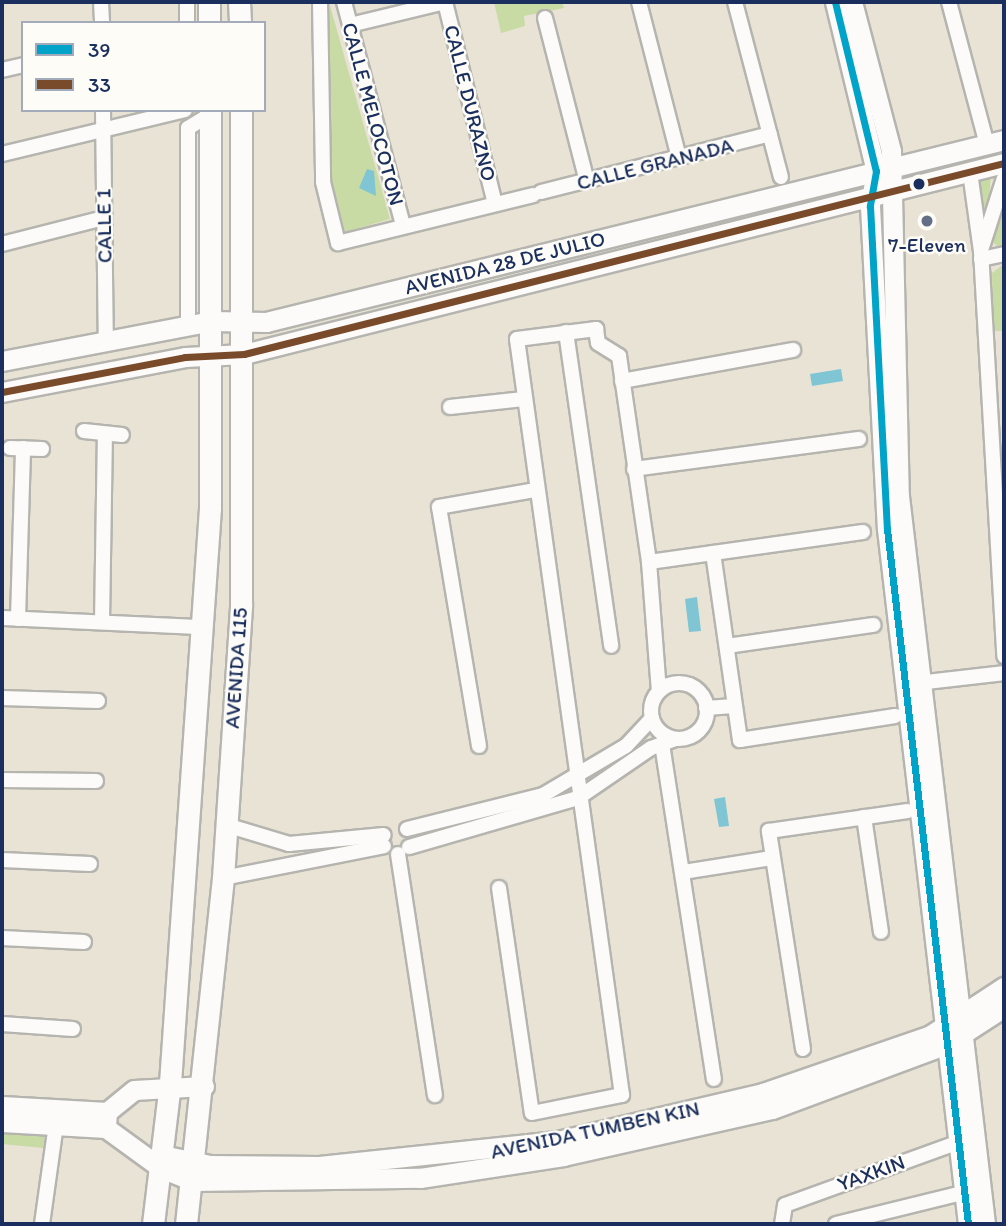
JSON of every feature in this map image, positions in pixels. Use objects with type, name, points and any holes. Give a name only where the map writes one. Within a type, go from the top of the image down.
[{"type":"main road","points":[[209,2],[209,21]]},
{"type":"main road","points":[[239,2],[240,21]]},
{"type":"main road","name":"AVENIDA 115","points":[[153,1224],[170,1083],[202,627],[212,321],[210,112]]},
{"type":"main road","name":"AVENIDA 115","points":[[187,1224],[204,1086],[223,878],[241,604],[244,354],[241,112]]},
{"type":"street","points":[[101,2],[102,21]]},
{"type":"street","points":[[187,2],[187,21]]},
{"type":"street","name":"CALLE MELOCOTON","points":[[320,2],[323,182],[338,243]]},
{"type":"street","name":"CALLE MELOCOTON","points":[[344,2],[403,225]]},
{"type":"street","name":"CALLE DURAZNO","points":[[350,25],[445,2],[495,204]]},
{"type":"street","points":[[639,2],[679,158]]},
{"type":"street","points":[[735,2],[781,177]]},
{"type":"street","points":[[835,2],[872,111]]},
{"type":"street","points":[[852,2],[883,169],[879,199],[887,529],[967,1139],[985,1224]]},
{"type":"street","points":[[949,2],[996,143]]},
{"type":"street","points":[[545,18],[587,181]]},
{"type":"street","points":[[2,71],[21,66]]},
{"type":"street","name":"CALLE 1","points":[[103,112],[106,342]]},
{"type":"street","points":[[2,154],[103,127],[175,112]]},
{"type":"street","points":[[188,327],[188,128],[210,112]]},
{"type":"street","name":"CALLE GRANADA","points":[[537,194],[770,134]]},
{"type":"street","name":"AVENIDA 28 DE JULIO","points":[[2,361],[212,321],[244,322],[305,313],[996,143]]},
{"type":"street","name":"AVENIDA 28 DE JULIO","points":[[2,392],[210,357],[244,354],[879,199],[1004,163]]},
{"type":"street","points":[[970,172],[981,255],[998,485],[1004,656]]},
{"type":"street","points":[[981,255],[1004,178]]},
{"type":"street","name":"CALLE DURAZNO","points":[[338,243],[537,194]]},
{"type":"street","points":[[879,199],[889,248],[899,496],[952,1032]]},
{"type":"street","points":[[2,244],[104,218]]},
{"type":"street","points":[[981,255],[1004,254]]},
{"type":"street","points":[[223,878],[384,840],[393,826],[407,829],[512,806],[576,778],[626,746],[652,718],[659,691],[649,562],[619,356],[598,343],[596,329],[517,338],[535,489],[576,778],[578,798],[622,1095],[533,1113],[499,888]]},
{"type":"street","points":[[566,332],[611,646]]},
{"type":"street","points":[[622,382],[793,350]]},
{"type":"street","points":[[450,407],[524,399]]},
{"type":"street","points":[[84,431],[122,435]]},
{"type":"street","points":[[102,622],[105,434]]},
{"type":"street","points":[[634,469],[859,439]]},
{"type":"street","points":[[18,619],[17,448],[42,449]]},
{"type":"street","points":[[479,746],[439,507],[535,489]]},
{"type":"street","points":[[649,562],[863,532]]},
{"type":"street","points":[[713,553],[740,740],[895,716]]},
{"type":"street","points":[[2,618],[202,627]]},
{"type":"street","points":[[727,646],[873,625]]},
{"type":"street","points":[[918,683],[1004,673]]},
{"type":"street","points":[[226,825],[304,845],[384,840],[404,850],[578,798],[669,741],[700,729],[706,708],[702,695],[686,684],[659,691]]},
{"type":"street","points":[[2,698],[98,702]]},
{"type":"street","points":[[706,708],[734,706]]},
{"type":"street","points":[[652,718],[669,741],[683,872],[713,1079]]},
{"type":"street","points":[[2,780],[96,781]]},
{"type":"street","points":[[803,1049],[771,858],[769,831],[908,811]]},
{"type":"street","points":[[864,817],[881,932]]},
{"type":"street","points":[[407,829],[404,850],[435,1095]]},
{"type":"street","points":[[683,872],[771,858]]},
{"type":"street","points":[[2,860],[90,864]]},
{"type":"street","points":[[2,939],[84,942]]},
{"type":"street","name":"AVENIDA TUMBEN KIN","points":[[952,1032],[1004,987]]},
{"type":"street","name":"AVENIDA TUMBEN KIN","points":[[162,1161],[194,1173],[420,1178],[563,1156],[772,1109],[1004,1007]]},
{"type":"street","points":[[2,1024],[73,1029]]},
{"type":"street","points":[[2,1122],[56,1124],[106,1120],[134,1090],[170,1083],[204,1086]]},
{"type":"street","points":[[2,1106],[106,1120],[162,1161]]},
{"type":"street","points":[[41,1224],[56,1124]]},
{"type":"street","points":[[967,1139],[965,1192],[968,1224]]},
{"type":"street","name":"YAXKIN","points":[[782,1224],[785,1205],[967,1139]]},
{"type":"street","name":"YAXKIN","points":[[836,1224],[965,1192]]},
{"type":"green space","points":[[329,2],[390,219],[345,232],[331,178]]},
{"type":"green space","points":[[494,2],[562,2],[564,8],[524,16],[525,26],[501,33]]},
{"type":"green space","points":[[196,127],[197,307],[195,307],[193,130]]},
{"type":"green space","points":[[991,175],[989,201],[985,211],[978,178]]},
{"type":"green space","points":[[1004,203],[1004,246],[998,247],[992,241]]},
{"type":"green space","points":[[1004,264],[1004,331],[993,331],[992,273]]},
{"type":"green space","points":[[2,1128],[46,1131],[43,1148],[2,1144]]},
{"type":"water","points":[[367,169],[374,171],[376,196],[359,188]]},
{"type":"water","points":[[841,369],[843,381],[812,386],[810,374]]},
{"type":"water","points":[[697,597],[701,631],[689,632],[685,599]]},
{"type":"water","points":[[725,797],[729,826],[719,827],[714,799]]},
{"type":"transit line","name":"39","points":[[835,2],[876,171],[870,206],[887,529],[968,1224]]},
{"type":"transit line","name":"33","points":[[2,392],[185,357],[244,354],[1004,163]]},
{"type":"place","name":"7-Eleven","points":[[927,221]]}]
